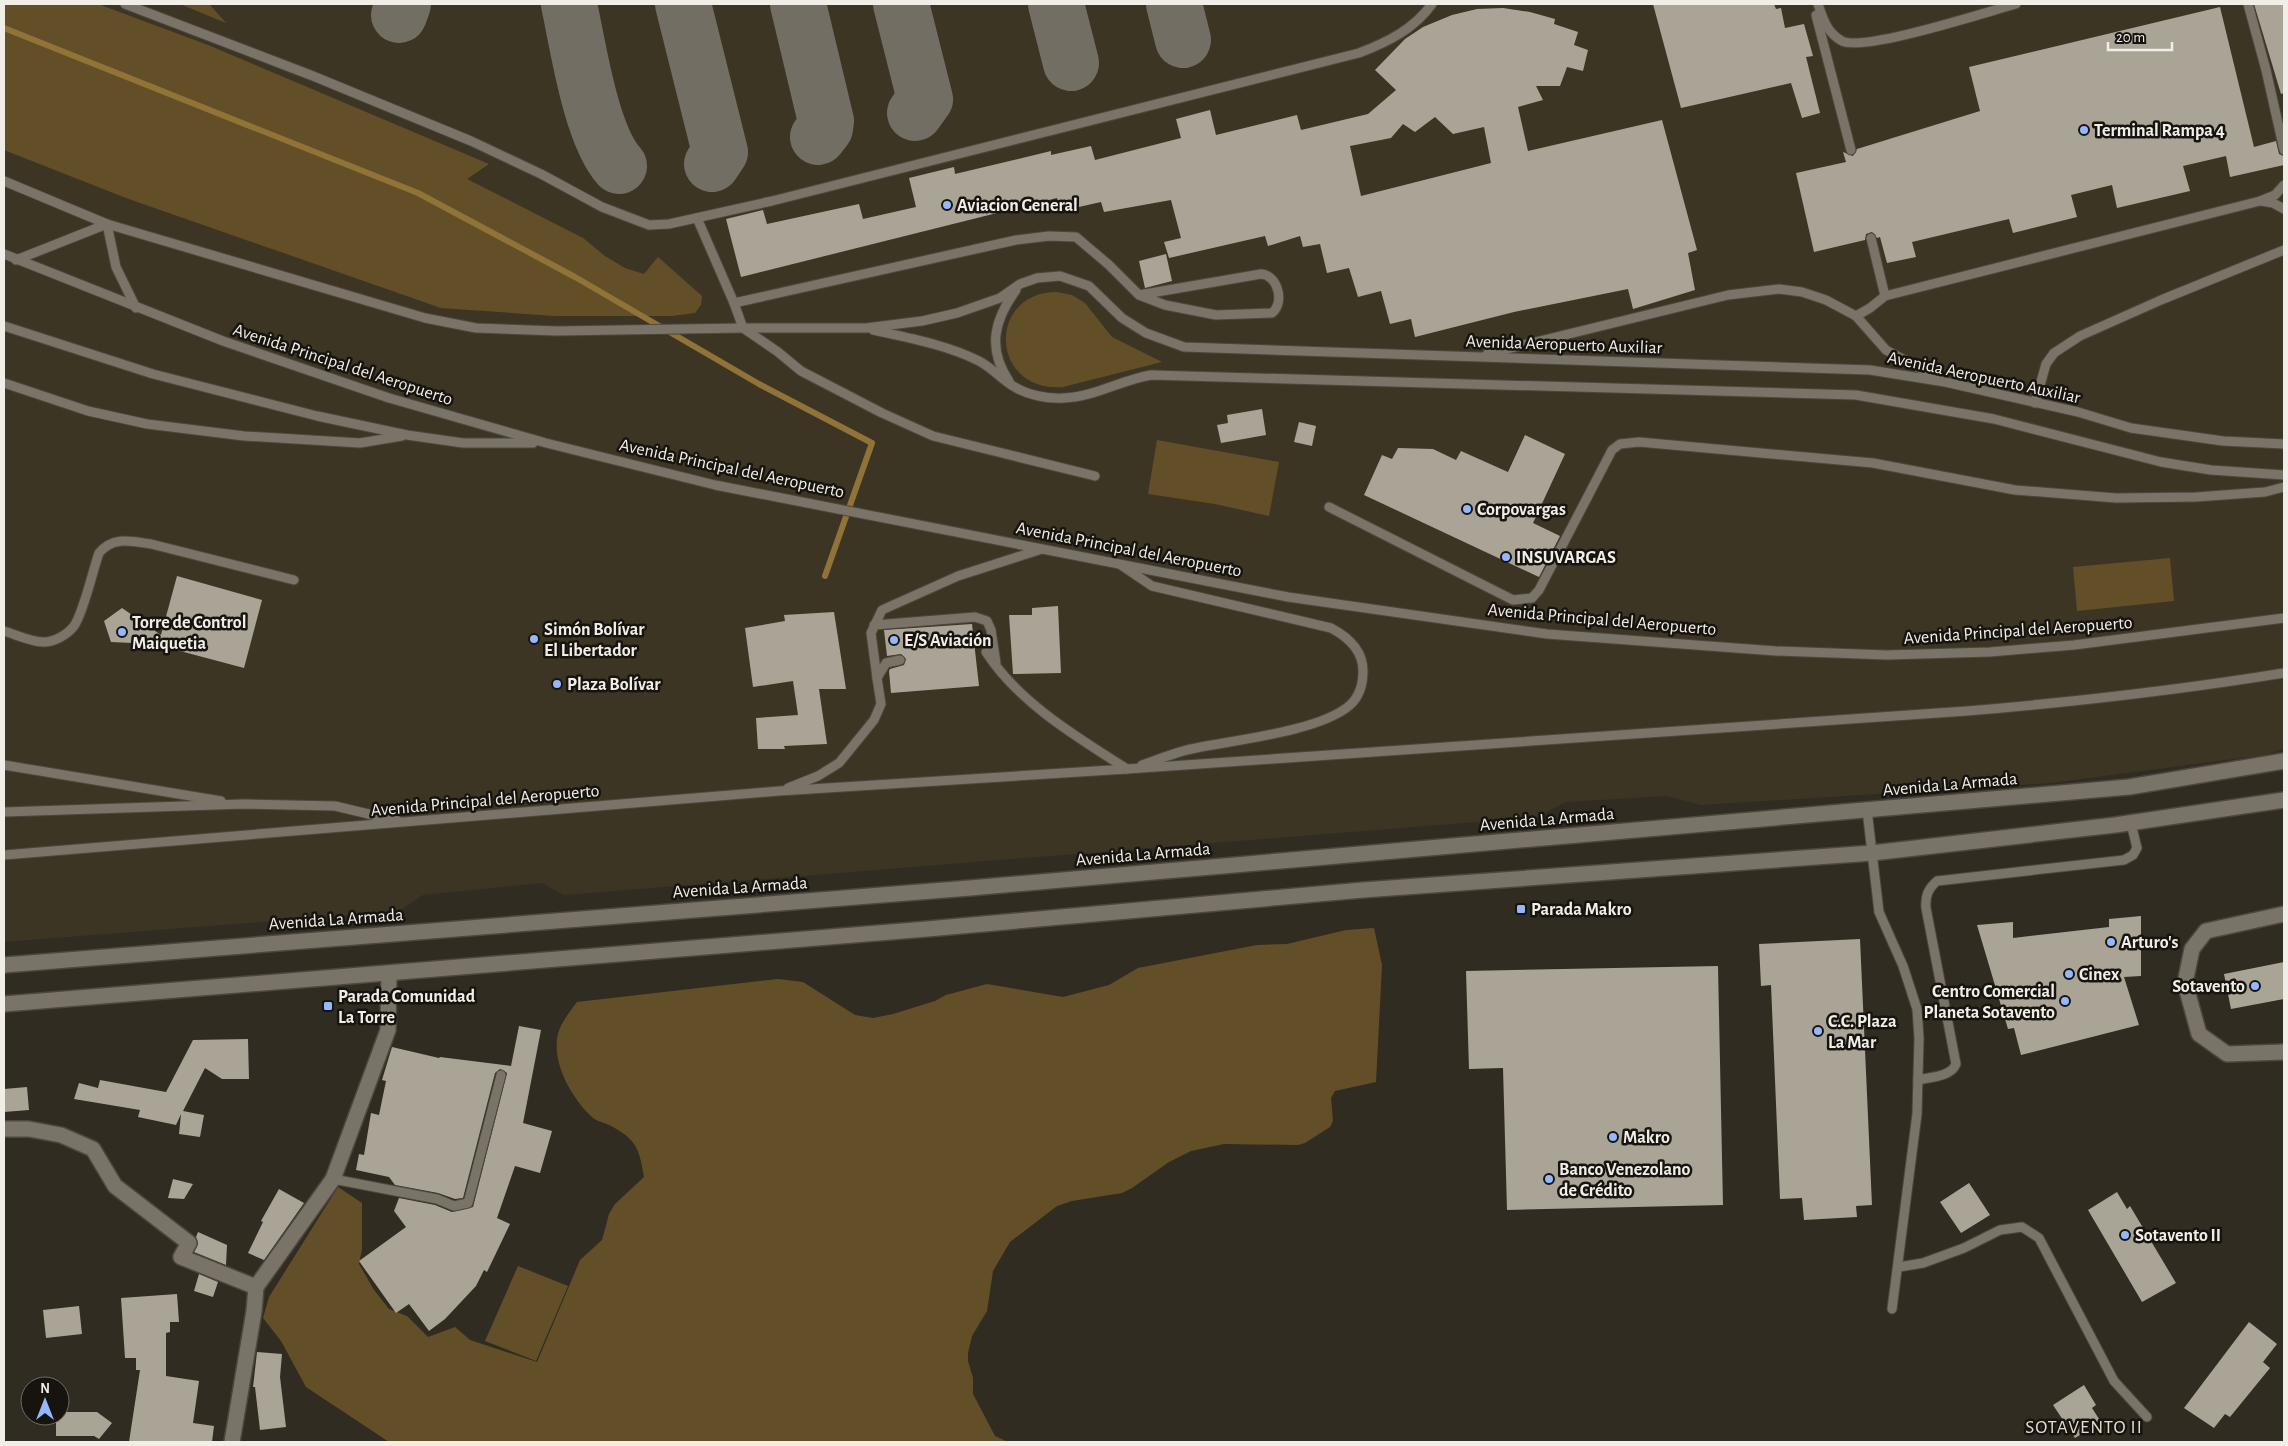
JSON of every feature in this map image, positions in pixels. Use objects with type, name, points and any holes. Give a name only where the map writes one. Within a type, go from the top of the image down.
[{"type":"main road","name":"Avenida La Armada","points":[[4,965],[970,888],[2129,787],[2284,761]]},
{"type":"main road","points":[[4,1004],[927,929],[1363,890],[1872,853],[2131,823],[2284,800]]},
{"type":"main road","points":[[2284,914],[2206,931],[2192,949],[2184,983],[2199,1034],[2227,1054],[2284,1052]]},
{"type":"main road","points":[[232,1442],[254,1311],[256,1286],[333,1179],[388,1030],[389,973]]},
{"type":"main road","points":[[4,1129],[29,1129],[62,1135],[93,1149],[115,1186],[189,1243],[181,1257],[256,1286]]},
{"type":"lane","points":[[125,4],[313,76],[471,141],[542,174],[602,207],[649,226],[697,218],[1359,53],[1386,43],[1405,31],[1423,17],[1432,4]]},
{"type":"lane","points":[[1814,4],[1851,150]]},
{"type":"lane","points":[[1818,4],[1829,30],[1844,42],[1858,44],[1882,40],[2016,4]]},
{"type":"lane","points":[[2248,4],[2266,70],[2284,150]]},
{"type":"lane","name":"Avenida Aeropuerto Auxiliar","points":[[4,181],[108,224],[425,318],[476,328],[585,332],[742,328],[866,328],[922,321],[958,314],[1000,298],[1020,284],[1048,276],[1072,279],[1089,286],[1122,318],[1146,333],[1184,347],[1870,370],[1945,382],[2078,412],[2141,430],[2223,441],[2284,444]]},
{"type":"lane","points":[[1856,316],[1885,296],[2260,201],[2275,195],[2284,185]]},
{"type":"lane","points":[[2260,201],[2273,203],[2284,209]]},
{"type":"lane","points":[[697,218],[734,303],[742,328],[778,352],[801,372],[882,413],[933,436],[1095,476]]},
{"type":"lane","points":[[16,260],[108,224],[116,267],[136,308]]},
{"type":"lane","points":[[734,303],[1016,240],[1049,236],[1076,237],[1109,265],[1139,295],[1165,305],[1216,315],[1272,314],[1277,309],[1279,297],[1273,278],[1268,274],[1139,295]]},
{"type":"lane","points":[[1872,238],[1885,296]]},
{"type":"lane","points":[[2035,403],[2046,364],[2054,353],[2080,336],[2161,300],[2284,250]]},
{"type":"lane","name":"Avenida Principal del Aeropuerto","points":[[4,254],[223,341],[389,398],[546,443],[715,485],[892,518],[1288,597],[1547,634],[1794,651],[1887,655],[1990,652],[2074,645],[2284,618]]},
{"type":"lane","points":[[1014,387],[996,356],[996,335],[1004,307],[1020,284]]},
{"type":"lane","points":[[1475,357],[1656,312],[1756,290],[1779,289],[1802,292],[1826,300],[1856,316],[1886,350],[1945,382]]},
{"type":"lane","points":[[4,326],[162,376],[317,416],[407,435],[463,443],[546,443]]},
{"type":"lane","name":"Avenida Aeropuerto Auxiliar","points":[[866,328],[914,339],[980,361],[1014,387],[1041,397],[1063,398],[1085,395],[1134,377],[1151,375],[1856,395],[1994,419],[2161,462],[2212,470],[2284,475]]},
{"type":"lane","points":[[4,383],[88,411],[156,425],[244,436],[360,443],[407,435]]},
{"type":"lane","points":[[1329,507],[1514,600],[1532,598],[1539,590],[1612,450],[1620,444],[1639,442],[1873,463],[2015,490],[2116,498],[2196,497],[2265,492],[2284,487]]},
{"type":"lane","points":[[4,631],[35,641],[46,642],[57,640],[65,634],[74,626],[79,615],[99,553],[105,545],[112,542],[128,540],[151,544],[294,580]]},
{"type":"lane","points":[[779,791],[818,776],[839,763],[874,720],[881,704],[871,633],[882,610],[958,576],[1042,548]]},
{"type":"lane","points":[[986,652],[996,668],[1008,680],[1075,736],[1127,769],[1194,748],[1288,730],[1334,715],[1349,707],[1357,698],[1362,684],[1363,668],[1360,656],[1354,643],[1331,628],[1152,586],[1118,563]]},
{"type":"lane","points":[[874,625],[976,617],[987,621],[991,630],[996,668]]},
{"type":"lane","points":[[877,678],[886,663],[900,660]]},
{"type":"lane","name":"Avenida Principal del Aeropuerto","points":[[4,855],[779,791],[1127,769],[2078,702],[2189,688],[2284,673]]},
{"type":"lane","points":[[4,765],[244,804]]},
{"type":"lane","points":[[4,812],[244,804],[335,806],[405,823]]},
{"type":"lane","points":[[1867,810],[1879,912],[1903,966],[1917,1009],[1919,1038],[1917,1114],[1899,1267],[1892,1309]]},
{"type":"lane","points":[[1918,1080],[1948,1073],[1954,1070],[1956,1064],[1926,908],[1925,899],[1930,887],[1937,881],[2124,860],[2133,855],[2137,848],[2131,823]]},
{"type":"lane","points":[[333,1179],[437,1199],[454,1206],[468,1203],[501,1075]]},
{"type":"lane","points":[[1899,1267],[1923,1264],[1964,1248],[2000,1230],[2022,1228],[2039,1238],[2114,1381],[2147,1417]]},
{"type":"shaded area","points":[[4,4],[2284,4],[2284,749],[2264,755],[2051,783],[1701,805],[1666,796],[1566,802],[1537,817],[564,895],[542,883],[423,895],[399,911],[4,942]]},
{"type":"shaded area","points":[[4,4],[98,4],[208,45],[489,164],[467,179],[583,238],[605,256],[625,268],[644,274],[658,257],[702,296],[701,305],[695,313],[672,316],[555,316],[441,308],[126,198],[4,150]]},
{"type":"shaded area","points":[[180,4],[209,4],[226,23]]},
{"type":"shaded area","points":[[1057,292],[1072,295],[1085,303],[1112,337],[1162,362],[1063,387],[1039,385],[1021,375],[1010,360],[1006,342],[1008,324],[1018,308],[1034,296]]},
{"type":"shaded area","points":[[1157,440],[1279,462],[1269,516],[1215,504],[1148,494]]},
{"type":"shaded area","points":[[2170,558],[2174,601],[2077,611],[2073,567]]},
{"type":"shaded area","points":[[1374,928],[1382,965],[1376,1082],[1335,1091],[1331,1098],[1333,1121],[1330,1127],[1305,1143],[1298,1145],[1224,1144],[1191,1151],[1169,1162],[1122,1193],[1072,1201],[1057,1206],[1010,1242],[993,1271],[987,1311],[972,1336],[968,1353],[968,1361],[973,1378],[973,1394],[995,1436],[1008,1442],[389,1442],[306,1387],[281,1341],[263,1318],[269,1297],[338,1187],[362,1203],[362,1249],[359,1264],[374,1290],[389,1309],[407,1316],[428,1337],[455,1327],[470,1340],[537,1362],[580,1260],[602,1240],[609,1214],[615,1204],[644,1177],[640,1158],[634,1144],[624,1134],[592,1117],[575,1097],[563,1075],[557,1051],[557,1039],[560,1028],[577,1002],[778,979],[803,982],[855,1015],[873,1018],[893,1014],[935,1001],[946,995],[987,984],[1063,997],[1109,985],[1138,968],[1257,945],[1287,944],[1346,930]]},
{"type":"shaded area","points":[[518,1266],[568,1286],[536,1361],[485,1341]]},
{"type":"building","points":[[1653,4],[1774,4],[1776,9],[1781,8],[1785,28],[1804,24],[1813,56],[1806,57],[1820,113],[1802,118],[1791,83],[1681,108]]},
{"type":"building","points":[[2254,4],[2284,4],[2284,93],[2281,94]]},
{"type":"building","name":"Terminal Rampa 4","points":[[2220,7],[2254,147],[2276,141],[2279,154],[2284,156],[2284,165],[2230,177],[2226,156],[2183,166],[2190,191],[2117,208],[2112,185],[2071,195],[2077,217],[2013,233],[2009,219],[1912,242],[1916,257],[1887,263],[1880,237],[1877,238],[1872,232],[1866,234],[1865,240],[1814,252],[1796,173],[1846,162],[1843,152],[1853,156],[1857,149],[1980,111],[1969,67]]},
{"type":"building","points":[[1503,8],[1530,12],[1555,19],[1554,24],[1578,32],[1574,45],[1588,50],[1583,71],[1567,67],[1560,86],[1536,86],[1543,100],[1518,107],[1528,151],[1662,120],[1697,250],[1688,253],[1695,290],[1633,309],[1628,289],[1514,312],[1415,337],[1411,319],[1390,324],[1381,291],[1358,297],[1349,268],[1327,273],[1320,244],[1303,247],[1300,236],[1268,246],[1265,236],[1169,258],[1164,242],[1181,238],[1171,200],[1104,212],[1101,202],[1061,211],[1057,198],[741,277],[726,219],[763,210],[767,224],[859,204],[863,219],[916,207],[909,178],[954,167],[955,174],[1051,151],[1051,155],[1091,146],[1095,160],[1181,138],[1176,119],[1210,110],[1216,135],[1297,115],[1301,130],[1368,114],[1396,90],[1375,70],[1405,39],[1423,27],[1452,15],[1477,9]],"holes":[[[1435,117],[1453,134],[1484,127],[1491,163],[1361,196],[1350,146],[1391,138],[1403,124],[1415,132]]]},
{"type":"building","points":[[1166,254],[1172,281],[1145,288],[1139,261]]},
{"type":"building","points":[[1262,409],[1266,435],[1221,443],[1217,425],[1228,423],[1227,415]]},
{"type":"building","points":[[1299,422],[1316,426],[1312,446],[1294,442]]},
{"type":"building","name":"Corpovargas","points":[[1525,435],[1565,454],[1533,523],[1560,536],[1539,577],[1364,495],[1382,455],[1392,459],[1398,448],[1433,449],[1456,460],[1461,451],[1508,472]]},
{"type":"building","points":[[177,576],[262,600],[244,668],[135,639],[133,643],[111,642],[104,621],[122,608],[161,635]]},
{"type":"building","points":[[1058,606],[1061,673],[1013,674],[1009,615],[1032,615],[1032,608]]},
{"type":"building","points":[[834,612],[846,689],[819,689],[827,744],[784,746],[785,749],[758,749],[756,718],[798,715],[793,681],[753,687],[745,628],[785,621],[784,615]]},
{"type":"building","points":[[972,624],[979,686],[891,693],[889,671],[904,665],[906,659],[901,654],[887,656],[884,630]]},
{"type":"building","name":"Centro Comercial Planeta Sotavento","points":[[2141,916],[2141,976],[2124,977],[2139,1025],[2021,1055],[2014,1028],[2008,1029],[1977,925],[2013,922],[2013,938],[2109,927],[2109,919]]},
{"type":"building","name":"C.C. Plaza La Mar","points":[[1860,939],[1872,1205],[1856,1206],[1857,1217],[1804,1220],[1802,1198],[1780,1199],[1771,985],[1761,986],[1759,944]]},
{"type":"building","name":"Sotavento","points":[[2284,962],[2284,999],[2231,1009],[2224,974]]},
{"type":"building","name":"Makro","points":[[1718,966],[1723,1205],[1507,1210],[1503,1068],[1469,1069],[1466,971]]},
{"type":"building","points":[[519,1026],[541,1030],[523,1123],[552,1131],[540,1173],[515,1166],[497,1218],[510,1224],[487,1272],[484,1270],[476,1286],[445,1319],[429,1331],[409,1304],[396,1313],[359,1261],[406,1227],[394,1211],[399,1198],[435,1205],[452,1212],[473,1207],[507,1073],[500,1069],[495,1073],[463,1198],[455,1199],[438,1193],[395,1185],[389,1177],[356,1170],[359,1154],[364,1155],[371,1113],[379,1115],[386,1081],[382,1080],[392,1047],[439,1058],[511,1066]]},
{"type":"building","points":[[248,1039],[249,1079],[222,1079],[205,1068],[183,1111],[204,1115],[200,1137],[179,1134],[181,1114],[176,1125],[138,1117],[140,1110],[74,1099],[79,1083],[98,1088],[100,1080],[166,1092],[193,1040]]},
{"type":"building","points":[[27,1087],[29,1110],[4,1112],[4,1089]]},
{"type":"building","points":[[173,1179],[193,1184],[184,1199],[168,1198]]},
{"type":"building","points":[[1969,1183],[1990,1215],[1961,1233],[1940,1202]]},
{"type":"building","points":[[279,1189],[304,1203],[264,1260],[248,1253],[263,1222],[261,1221]]},
{"type":"building","name":"Sotavento II","points":[[2117,1192],[2127,1209],[2130,1206],[2176,1283],[2142,1302],[2088,1210]]},
{"type":"building","points":[[198,1232],[227,1245],[226,1265],[194,1252],[198,1244],[196,1237]]},
{"type":"building","points":[[199,1274],[218,1282],[213,1297],[194,1291]]},
{"type":"building","points":[[177,1294],[179,1322],[170,1322],[170,1332],[166,1333],[166,1376],[199,1381],[193,1423],[214,1426],[212,1442],[129,1442],[140,1370],[136,1370],[136,1358],[125,1358],[121,1298]]},
{"type":"building","points":[[79,1306],[82,1334],[46,1338],[43,1310]]},
{"type":"building","name":"Sotavento II","points":[[2249,1322],[2277,1344],[2263,1362],[2270,1368],[2230,1417],[2225,1414],[2214,1428],[2184,1408]]},
{"type":"building","points":[[257,1352],[282,1354],[280,1377],[286,1427],[260,1430],[255,1387],[253,1387]]},
{"type":"building","points":[[2084,1385],[2096,1405],[2092,1408],[2101,1422],[2075,1438],[2053,1405]]},
{"type":"building","points":[[70,1412],[97,1412],[112,1423],[99,1439],[94,1436],[56,1436],[56,1426],[70,1426]]},
{"type":"waterway","points":[[4,28],[418,193],[575,277],[759,384],[872,443],[825,576]]},
{"type":"taxiway","points":[[399,15],[403,4]]},
{"type":"taxiway","points":[[569,4],[581,66],[593,112],[609,152],[619,166]]},
{"type":"taxiway","points":[[683,4],[720,152],[712,164]]},
{"type":"taxiway","points":[[798,4],[826,121],[825,128],[818,137]]},
{"type":"taxiway","points":[[901,4],[925,99],[915,113]]},
{"type":"taxiway","points":[[1056,4],[1071,63]]},
{"type":"taxiway","points":[[1174,4],[1183,40]]},
{"type":"place","name":"Terminal Rampa 4","points":[[2084,130]]},
{"type":"place","name":"Aviacion General","points":[[947,205]]},
{"type":"place","name":"Corpovargas","points":[[1467,509]]},
{"type":"place","name":"INSUVARGAS","points":[[1506,557]]},
{"type":"place","name":"Torre de Control Maiquetia","points":[[122,632]]},
{"type":"place","name":"Simón Bolívar El Libertador","points":[[534,639]]},
{"type":"place","name":"E/S Aviación","points":[[894,640]]},
{"type":"place","name":"Plaza Bolívar","points":[[557,684]]},
{"type":"place","name":"Parada Makro","points":[[1521,909]]},
{"type":"place","name":"Arturo's","points":[[2111,942]]},
{"type":"place","name":"Cinex","points":[[2069,974]]},
{"type":"place","name":"Sotavento","points":[[2255,986]]},
{"type":"place","name":"Centro Comercial Planeta Sotavento","points":[[2065,1001]]},
{"type":"place","name":"Parada Comunidad La Torre","points":[[328,1006]]},
{"type":"place","name":"C.C. Plaza La Mar","points":[[1818,1031]]},
{"type":"place","name":"Makro","points":[[1613,1137]]},
{"type":"place","name":"Banco Venezolano de Crédito","points":[[1549,1179]]},
{"type":"place","name":"Sotavento II","points":[[2125,1235]]},
{"type":"district","name":"SOTAVENTO II","points":[[2084,1426]]}]
